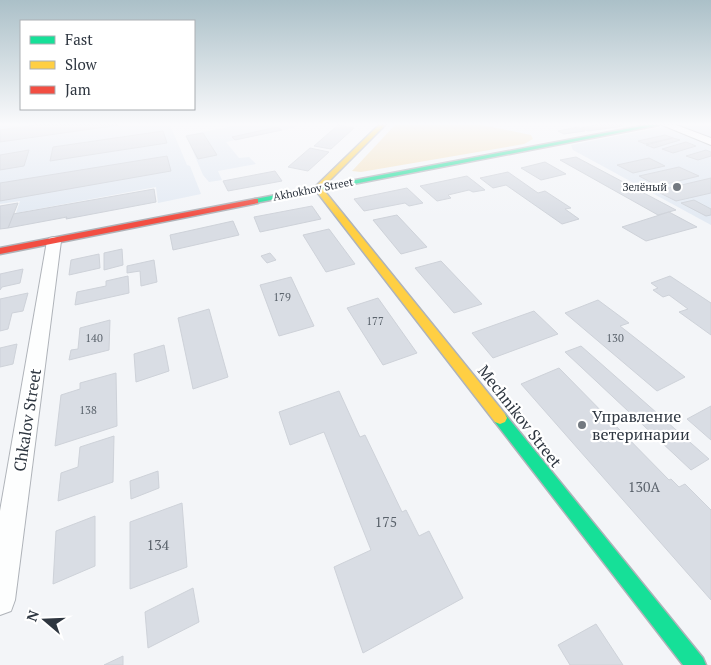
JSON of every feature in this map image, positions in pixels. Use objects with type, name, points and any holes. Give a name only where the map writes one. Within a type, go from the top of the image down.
[{"type":"street","points":[[318,188],[350,156]]},
{"type":"street","name":"Akhokhov Street","points":[[0,252],[318,188],[490,156]]},
{"type":"street","name":"Mechnikov Street","points":[[318,188],[696,665]]},
{"type":"street","name":"Chkalov Street","points":[[0,600],[54,241]]},
{"type":"shaded area","points":[[0,156],[183,156],[187,165],[190,166],[201,194],[158,203],[156,187],[16,213],[20,201],[0,204]]},
{"type":"shaded area","points":[[195,156],[249,157],[256,164],[218,171],[222,180],[209,182],[203,175]]},
{"type":"shaded area","points":[[366,156],[454,156],[361,172],[352,171]]},
{"type":"shaded area","points":[[584,156],[711,156],[711,225]]},
{"type":"building","points":[[0,156],[27,156],[24,166],[0,170]]},
{"type":"building","points":[[51,156],[82,156],[50,161]]},
{"type":"building","points":[[167,156],[171,171],[0,201],[0,183]]},
{"type":"building","points":[[196,156],[212,156],[198,159]]},
{"type":"building","points":[[301,156],[325,156],[308,171],[288,167]]},
{"type":"building","points":[[686,156],[711,156],[698,160]]},
{"type":"building","points":[[576,157],[676,210],[658,215],[560,160]]},
{"type":"building","points":[[649,158],[665,166],[633,173],[617,165]]},
{"type":"building","points":[[545,162],[566,174],[541,180],[521,168]]},
{"type":"building","points":[[679,167],[699,176],[658,186],[639,176]]},
{"type":"building","points":[[275,171],[282,181],[228,191],[223,181]]},
{"type":"building","points":[[508,172],[538,193],[545,191],[571,208],[565,209],[579,219],[562,224],[506,185],[493,188],[480,178]]},
{"type":"building","points":[[467,176],[485,190],[473,192],[469,190],[448,195],[451,198],[437,201],[420,186]]},
{"type":"building","points":[[711,178],[711,193],[676,201],[656,191]]},
{"type":"building","points":[[407,188],[423,203],[409,206],[405,203],[364,211],[354,199]]},
{"type":"building","points":[[154,189],[156,202],[8,228],[13,214]]},
{"type":"building","points":[[694,200],[711,209],[711,215],[706,216],[681,203]]},
{"type":"building","points":[[18,203],[8,228],[0,229],[0,206]]},
{"type":"building","points":[[312,206],[321,219],[260,232],[254,217]]},
{"type":"building","points":[[669,212],[697,227],[646,241],[622,227]]},
{"type":"building","points":[[397,215],[427,247],[401,254],[373,220]]},
{"type":"building","points":[[233,221],[239,235],[173,250],[170,235]]},
{"type":"building","points":[[329,229],[355,264],[326,272],[303,235]]},
{"type":"building","points":[[122,249],[123,265],[104,270],[104,253]]},
{"type":"building","points":[[270,253],[276,260],[267,263],[261,256]]},
{"type":"building","points":[[99,254],[100,268],[69,275],[71,260]]},
{"type":"building","points":[[154,260],[157,282],[141,286],[140,271],[127,273],[127,266]]},
{"type":"building","points":[[441,261],[482,304],[454,313],[415,268]]},
{"type":"building","points":[[23,269],[20,283],[2,287],[0,290],[0,274]]},
{"type":"building","points":[[128,276],[129,293],[75,305],[77,292],[106,286],[106,281]]},
{"type":"building","points":[[670,276],[711,303],[711,335],[679,312],[688,309],[669,295],[663,297],[653,290],[658,288],[651,283]]},
{"type":"building","points":[[291,277],[314,326],[279,336],[260,285]]},
{"type":"building","points":[[28,293],[23,311],[12,313],[8,329],[0,331],[0,299]]},
{"type":"building","points":[[378,298],[417,353],[383,365],[347,308]]},
{"type":"building","points":[[598,300],[629,323],[620,326],[685,377],[657,391],[565,313]]},
{"type":"building","points":[[209,309],[228,377],[193,389],[178,318]]},
{"type":"building","points":[[534,311],[558,334],[493,358],[472,333]]},
{"type":"building","points":[[110,320],[109,350],[69,360],[71,350],[78,349],[80,328]]},
{"type":"building","points":[[17,344],[13,364],[0,367],[0,348]]},
{"type":"building","points":[[164,345],[169,371],[136,382],[134,354]]},
{"type":"building","points":[[581,346],[709,459],[691,470],[565,352]]},
{"type":"building","points":[[559,368],[669,480],[671,479],[679,487],[685,484],[711,510],[711,600],[521,384]]},
{"type":"building","points":[[116,373],[117,426],[55,446],[61,395],[80,389],[80,383]]},
{"type":"building","points":[[339,391],[360,437],[365,435],[402,512],[406,510],[419,536],[429,531],[463,598],[363,653],[334,567],[371,550],[324,432],[290,445],[279,412]]},
{"type":"building","points":[[711,406],[711,440],[687,419]]},
{"type":"building","points":[[114,436],[113,482],[58,501],[61,473],[78,467],[80,447]]},
{"type":"building","points":[[158,471],[159,488],[131,499],[130,481]]},
{"type":"building","points":[[182,503],[187,567],[130,589],[130,522]]},
{"type":"building","points":[[95,516],[95,566],[53,584],[56,531]]},
{"type":"building","points":[[193,588],[199,622],[148,648],[145,612]]},
{"type":"building","points":[[596,624],[623,665],[570,665],[558,645]]},
{"type":"building","points":[[123,656],[123,665],[104,665]]},
{"type":"traffic: fast","points":[[255,201],[492,156]]},
{"type":"traffic: fast","points":[[500,418],[696,665]]},
{"type":"traffic: slow","points":[[318,188],[350,156]]},
{"type":"traffic: slow","points":[[318,188],[500,418]]},
{"type":"traffic: jam","points":[[0,251],[255,201]]},
{"type":"place","name":"Зелёный","points":[[677,187]]},
{"type":"place","name":"Управление ветеринарии","points":[[582,425]]}]
